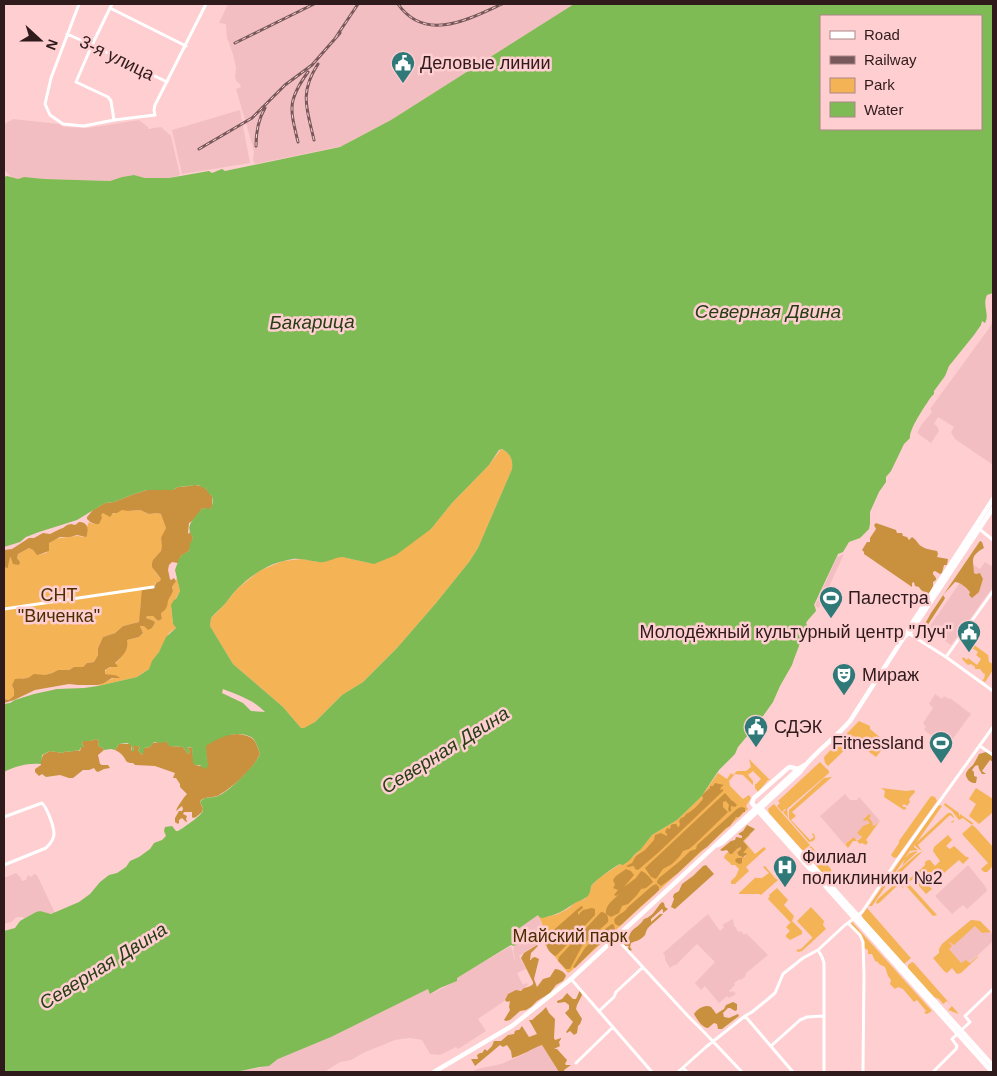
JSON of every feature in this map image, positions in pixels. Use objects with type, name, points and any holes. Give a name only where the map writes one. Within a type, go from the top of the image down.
[{"type":"main road","points":[[977,528],[993,499]]},
{"type":"main road","points":[[758,808],[800,772],[850,721],[908,633],[909,628],[977,528],[993,508]]},
{"type":"main road","points":[[434,1072],[512,1026],[571,979],[714,847],[723,842],[798,768],[805,765]]},
{"type":"main road","points":[[798,768],[788,768],[754,798],[752,802],[959,1032],[992,1072]]},
{"type":"main road","points":[[959,1032],[993,1066]]},
{"type":"street","points":[[79,4],[51,78],[45,104],[50,115],[64,124],[84,126],[155,115],[156,105],[206,4]]},
{"type":"street","points":[[114,120],[111,101],[108,97],[76,82],[111,6],[186,46]]},
{"type":"street","name":"3-я улица","points":[[67,34],[167,82]]},
{"type":"street","points":[[977,528],[993,540]]},
{"type":"street","points":[[4,609],[153,587]]},
{"type":"street","points":[[946,657],[993,591]]},
{"type":"street","points":[[908,633],[946,657],[993,691]]},
{"type":"street","points":[[678,1072],[744,1016],[760,1007],[775,993],[783,974],[803,958],[818,950],[862,912],[993,727]]},
{"type":"street","points":[[980,746],[993,755]]},
{"type":"street","points":[[4,817],[42,802],[47,810],[54,835],[51,843],[46,848],[4,865]]},
{"type":"street","points":[[848,923],[860,935],[863,942],[863,1072]]},
{"type":"street","points":[[616,938],[742,1072]]},
{"type":"street","points":[[818,950],[824,964],[824,1072]]},
{"type":"street","points":[[599,1011],[643,967]]},
{"type":"street","points":[[571,979],[652,1072]]},
{"type":"street","points":[[933,1072],[956,1050],[957,1046],[952,1039],[970,1022],[965,1016],[993,989]]},
{"type":"street","points":[[744,1016],[793,1072]]},
{"type":"street","points":[[771,1046],[800,1020],[807,1017],[823,1016]]},
{"type":"street","points":[[576,1063],[613,1027]]},
{"type":"street","points":[[683,1068],[687,1072]]},
{"type":"shaded area","points":[[228,4],[574,4],[391,120],[347,143],[347,145],[255,164],[253,159],[254,151],[236,89],[241,87],[235,78],[236,68],[227,39],[226,24],[219,23]]},
{"type":"shaded area","points":[[240,110],[250,163],[182,174],[172,130]]},
{"type":"shaded area","points":[[13,119],[59,124],[64,127],[88,128],[139,120],[148,129],[161,127],[171,136],[180,175],[169,178],[145,178],[134,175],[110,181],[12,178],[4,169],[4,124]]},
{"type":"shaded area","points":[[993,319],[993,465],[955,439],[951,432],[954,427],[938,417],[934,424],[939,431],[931,443],[917,433],[932,412],[930,409],[990,327]]},
{"type":"shaded area","points":[[844,554],[819,608],[815,606],[837,557]]},
{"type":"shaded area","points":[[985,562],[993,567],[993,587],[951,645],[928,629],[961,581],[979,592],[983,579],[980,575],[974,573],[972,564],[980,569]]},
{"type":"shaded area","points":[[935,694],[942,699],[944,696],[950,698],[971,714],[947,747],[924,730],[926,727],[923,723],[933,708],[929,704]]},
{"type":"shaded area","points":[[845,794],[850,800],[857,800],[859,797],[880,821],[857,840],[854,837],[844,844],[820,816]]},
{"type":"shaded area","points":[[968,865],[987,891],[967,909],[963,905],[952,914],[935,896]]},
{"type":"shaded area","points":[[16,873],[22,881],[26,880],[28,875],[31,877],[34,874],[37,875],[55,913],[36,912],[24,919],[23,917],[17,917],[4,926],[4,878]]},
{"type":"shaded area","points":[[708,914],[720,931],[724,927],[722,925],[733,919],[736,929],[744,935],[746,933],[768,955],[745,974],[746,976],[734,983],[735,985],[729,991],[733,991],[736,994],[729,998],[727,996],[719,1003],[705,986],[701,990],[695,983],[715,962],[697,944],[676,965],[670,968],[663,953]]},
{"type":"shaded area","points":[[538,915],[545,932],[545,940],[519,956],[526,969],[517,973],[523,985],[527,983],[528,985],[478,1019],[486,1031],[458,1049],[456,1047],[440,1055],[430,1054],[422,1040],[410,1038],[395,1040],[351,1060],[340,1062],[324,1072],[233,1072],[269,1066],[278,1059],[331,1037],[428,989],[431,994],[454,982],[456,978],[511,946],[515,961],[514,946],[522,941],[517,929]]},
{"type":"shaded area","points":[[971,920],[980,921],[993,935],[993,941],[960,972],[942,944]]},
{"type":"shaded area","points":[[542,1045],[559,1072],[472,1072],[477,1069],[501,1064]]},
{"type":"green space","points":[[501,449],[511,457],[512,469],[478,548],[469,562],[397,648],[363,682],[342,695],[315,722],[308,727],[301,728],[283,707],[233,664],[210,626],[211,618],[237,589],[259,571],[283,561],[302,559],[324,562],[342,557],[370,563],[431,529],[452,503],[489,465]]},
{"type":"green space","points":[[194,485],[203,487],[212,496],[212,507],[209,510],[203,508],[189,523],[188,533],[190,531],[193,538],[189,551],[181,556],[178,563],[172,562],[169,565],[170,579],[174,578],[176,581],[172,587],[173,591],[166,608],[161,613],[162,619],[158,621],[153,616],[147,616],[146,618],[155,623],[152,628],[148,630],[144,626],[140,626],[143,633],[139,637],[127,640],[125,653],[115,663],[118,666],[105,670],[105,674],[115,675],[120,678],[112,678],[98,685],[69,684],[35,690],[4,703],[4,699],[9,700],[14,696],[12,685],[15,679],[28,678],[34,674],[45,675],[58,670],[83,667],[87,663],[94,662],[103,637],[115,633],[123,626],[139,622],[142,589],[154,588],[161,579],[152,567],[152,563],[161,551],[161,538],[166,528],[161,514],[149,514],[140,510],[122,510],[113,513],[110,517],[103,513],[99,524],[97,524],[87,519],[93,510],[105,503],[114,502],[147,490],[173,490],[178,487]]},
{"type":"green space","name":"СНТ \"Виченка\"","points":[[124,509],[128,511],[140,510],[149,514],[161,514],[166,527],[164,536],[161,538],[162,549],[153,563],[161,581],[155,583],[154,588],[149,589],[143,598],[139,622],[123,626],[115,633],[103,637],[94,662],[87,663],[83,667],[74,667],[69,670],[58,670],[45,675],[22,678],[12,685],[14,697],[9,700],[4,699],[4,567],[7,567],[9,557],[20,562],[17,558],[18,554],[29,548],[38,555],[46,553],[49,550],[48,544],[52,541],[59,538],[83,537],[88,533],[87,527],[89,522],[93,524],[101,520],[101,514],[103,513],[112,514]]},
{"type":"green space","points":[[79,522],[87,526],[88,532],[86,537],[77,535],[60,537],[49,543],[49,551],[38,555],[29,548],[18,554],[19,565],[13,564],[10,557],[8,568],[4,567],[4,550],[12,549],[29,538],[34,538],[43,533],[50,534],[67,525],[75,525]]},
{"type":"green space","points":[[876,523],[896,530],[897,533],[902,533],[909,540],[912,537],[923,547],[937,551],[937,557],[948,559],[942,573],[933,572],[936,580],[933,582],[929,594],[915,586],[914,582],[912,587],[864,554],[862,550],[867,542],[870,542],[870,538],[876,529],[874,525]]},
{"type":"green space","points":[[980,541],[982,542],[984,548],[976,553],[973,558],[974,573],[980,573],[983,579],[979,592],[972,598],[967,589],[955,582],[944,594]]},
{"type":"green space","points":[[177,578],[180,591],[171,607],[173,624],[176,628],[169,633],[150,668],[137,677],[98,686],[114,678],[114,675],[105,674],[105,672],[122,655],[126,648],[127,640],[139,637],[143,633],[140,626],[152,628],[155,623],[146,618],[147,616],[153,616],[158,621],[162,619],[161,613],[173,591],[172,588]]},
{"type":"green space","points":[[943,595],[944,600],[927,626],[928,632],[921,631],[931,613]]},
{"type":"green space","points":[[973,644],[988,655],[989,662],[993,664],[993,670],[985,682],[982,680],[985,674],[980,669],[975,669],[975,667],[971,664],[968,665],[962,659],[963,657],[967,660],[968,658],[977,665],[981,659],[976,655],[978,652],[971,647]]},
{"type":"green space","points":[[859,721],[870,726],[870,729],[887,743],[876,757],[854,741],[828,766],[825,763],[824,757]]},
{"type":"green space","points":[[237,734],[253,739],[260,754],[257,760],[244,775],[218,796],[201,800],[203,809],[196,817],[192,817],[192,812],[184,812],[183,814],[187,816],[187,822],[182,818],[178,824],[175,822],[175,818],[179,811],[182,811],[182,806],[176,811],[187,794],[180,787],[176,778],[173,778],[175,773],[155,766],[129,763],[115,750],[119,744],[131,744],[131,750],[134,751],[133,746],[138,746],[140,748],[138,750],[142,755],[144,748],[150,747],[153,743],[166,741],[170,746],[183,747],[188,754],[190,752],[187,747],[192,748],[195,765],[201,766],[207,761],[206,744],[224,735]]},
{"type":"green space","points":[[96,739],[99,741],[98,746],[104,750],[98,755],[100,764],[108,765],[110,768],[98,772],[94,768],[83,770],[73,778],[60,775],[46,777],[42,774],[39,776],[35,772],[35,769],[41,765],[43,755],[50,751],[63,753],[66,751],[80,751],[81,747],[84,747],[83,741]]},
{"type":"green space","points":[[986,752],[993,756],[993,762],[990,760],[982,771],[986,774],[982,774],[978,765],[975,766],[972,770],[974,776],[977,777],[976,783],[973,783],[967,779],[966,772],[973,765],[979,754]]},
{"type":"green space","name":"Майский парк","points":[[749,759],[770,780],[758,792],[755,784],[761,779],[753,771],[748,775],[753,781],[753,785],[743,775],[735,774],[729,781],[730,786],[743,799],[749,795],[751,798],[746,806],[748,809],[568,973],[543,942],[545,933],[539,917],[558,914],[577,901],[585,899],[590,892],[591,886],[600,877],[636,854],[652,835],[677,820],[701,797],[718,773],[727,779],[731,773],[733,775],[737,771],[746,771],[751,767]]},
{"type":"green space","points":[[820,762],[829,773],[787,809],[788,818],[783,812],[786,810],[782,812],[777,806],[780,803],[778,801]]},
{"type":"green space","points":[[832,777],[792,812],[796,816],[791,820],[810,840],[814,837],[813,833],[815,836],[813,841],[809,842],[789,819],[789,810],[824,778]]},
{"type":"green space","points":[[715,783],[724,785],[720,790],[723,789],[723,791],[659,852],[638,870],[634,866],[626,866],[632,863],[636,856],[645,850],[654,840],[655,835],[661,833],[667,836],[665,832],[667,828],[670,829],[673,824],[679,827],[681,818],[697,806],[703,799],[702,795]]},
{"type":"green space","points":[[881,788],[914,790],[915,792],[909,799],[910,802],[907,806],[904,804],[902,806],[907,808],[904,810],[884,797],[885,791]]},
{"type":"green space","points":[[976,788],[993,799],[993,812],[979,824],[969,816],[976,804],[969,799]]},
{"type":"green space","points":[[725,793],[737,805],[735,807],[731,806],[731,811],[729,812],[729,805],[726,801],[723,802],[723,807],[728,812],[695,844],[683,851],[672,864],[663,869],[656,879],[651,877],[645,868]]},
{"type":"green space","points":[[931,796],[935,797],[937,801],[897,857],[894,858],[891,855],[899,841]]},
{"type":"green space","points":[[945,803],[959,813],[959,817],[960,814],[973,823],[972,825],[963,818],[959,820],[944,805]]},
{"type":"green space","points":[[774,804],[810,845],[804,850],[769,813],[768,809]]},
{"type":"green space","points":[[938,805],[942,806],[917,842],[948,813],[951,813],[954,818],[950,815],[918,845],[921,850],[914,845],[918,850],[910,851],[905,858],[910,853],[917,852],[902,866],[905,859],[894,874],[923,851],[895,878],[896,881],[892,877],[872,906],[869,906]]},
{"type":"green space","points":[[741,807],[745,808],[745,812],[736,817],[730,826],[707,847],[661,886],[657,883],[659,878],[690,851],[696,849],[697,845]]},
{"type":"green space","points":[[869,814],[871,816],[869,818],[874,826],[879,822],[866,840],[868,842],[866,845],[860,844],[857,841],[862,837],[857,833],[863,826],[870,823],[867,820],[863,820]]},
{"type":"green space","points":[[747,825],[755,829],[743,841],[748,847],[743,853],[747,854],[742,858],[742,863],[739,864],[735,860],[742,856],[739,856],[737,853],[741,847],[732,854],[727,850],[720,850],[735,840],[736,837],[742,838],[738,834]]},
{"type":"green space","points":[[972,825],[993,847],[993,868],[987,872],[981,869],[988,863],[962,834]]},
{"type":"green space","points":[[749,834],[744,841],[755,854],[764,847],[766,849],[746,867],[749,871],[735,884],[731,884],[739,869],[735,865],[731,865],[724,858],[725,855],[729,851],[730,854],[733,853],[741,847],[737,854],[742,856],[741,858],[742,861],[742,858],[746,856],[746,853],[743,852],[748,847],[743,841]]},
{"type":"green space","points":[[948,835],[952,840],[946,846],[950,849],[954,846],[969,858],[963,864],[959,860],[929,886],[932,889],[926,894],[913,879],[908,883],[937,915],[933,916],[907,887],[906,883],[928,860],[935,866],[940,861],[933,851],[934,847]]},
{"type":"green space","points":[[854,837],[857,841],[853,841],[848,848],[845,844]]},
{"type":"green space","points":[[811,846],[831,869],[832,880],[826,878],[806,855],[805,851]]},
{"type":"green space","points":[[706,865],[714,874],[675,909],[671,907],[674,894],[679,891],[682,884]]},
{"type":"green space","points":[[765,866],[778,880],[761,895],[739,894],[756,877],[762,878],[769,873],[763,867]]},
{"type":"green space","points":[[626,869],[634,875],[624,887],[636,878],[641,871],[648,875],[653,882],[646,888],[641,889],[628,904],[622,906],[619,913],[611,917],[606,914],[607,908],[610,902],[619,894],[614,895],[618,890],[613,888],[615,885],[613,880]]},
{"type":"green space","points":[[896,881],[902,881],[901,884],[904,889],[899,884],[877,904],[878,899],[898,883]]},
{"type":"green space","points":[[656,884],[659,890],[655,894],[621,925],[615,924],[614,920],[617,916]]},
{"type":"green space","points":[[777,888],[788,900],[784,905],[794,916],[792,921],[802,931],[802,934],[790,940],[786,937],[790,931],[786,927],[791,922],[768,899],[769,895]]},
{"type":"green space","points":[[662,902],[668,909],[663,913],[662,909],[651,919],[651,922],[660,914],[663,914],[648,928],[643,937],[631,943],[630,947],[632,950],[629,951],[629,946],[624,944],[631,932],[652,914]]},
{"type":"green space","points":[[581,906],[583,908],[578,912],[578,915],[583,910],[592,908],[595,909],[595,915],[555,956],[547,947],[548,935]]},
{"type":"green space","points":[[811,907],[824,921],[823,925],[826,929],[802,951],[798,952],[796,950],[801,949],[812,937],[797,921]]},
{"type":"green space","points":[[867,908],[911,958],[904,964],[863,919],[862,915]]},
{"type":"green space","points":[[601,912],[605,913],[608,922],[582,946],[570,969],[566,969],[558,961],[559,957]]},
{"type":"green space","points":[[971,920],[980,921],[991,932],[982,933],[975,926],[954,945],[948,941],[952,946],[949,949],[961,963],[966,960],[970,963],[978,957],[961,973],[957,974],[952,968],[947,973],[933,958],[939,953],[942,944]]},
{"type":"green space","points":[[852,922],[932,1011],[927,1014],[924,1013],[926,1011],[917,1000],[914,1002],[903,989],[898,987],[895,989],[890,984],[891,980],[885,967],[875,961],[872,954],[868,954],[868,950],[864,948],[863,938],[851,924]]},
{"type":"green space","points":[[612,924],[615,931],[575,968],[573,967],[585,948]]},
{"type":"green space","points":[[537,945],[531,953],[530,960],[535,957],[539,959],[534,979],[537,987],[543,979],[550,977],[555,969],[562,971],[566,976],[550,993],[531,1007],[520,1011],[510,1020],[506,1021],[504,1020],[510,1010],[510,1001],[507,1002],[505,1000],[508,994],[516,990],[521,991],[533,984],[521,958],[524,953]]},
{"type":"green space","points":[[912,962],[951,1005],[947,1001],[943,1004],[934,997],[908,969],[908,965]]},
{"type":"green space","points":[[580,990],[582,995],[576,1009],[582,1019],[577,1033],[574,1035],[570,1031],[566,1032],[573,1022],[565,1013],[569,1009],[569,1005],[565,1002],[558,1003],[557,1001],[562,999],[567,993],[573,999],[576,999]]},
{"type":"green space","points":[[733,1002],[737,1004],[737,1010],[728,1008],[723,1013],[724,1017],[729,1018],[738,1014],[739,1016],[722,1029],[718,1029],[717,1024],[714,1023],[708,1028],[704,1027],[694,1014],[706,1006],[711,1007],[716,1014],[724,1009],[726,1005]]},
{"type":"green space","points":[[952,1006],[959,1014],[948,1010]]},
{"type":"green space","points":[[546,1007],[555,1019],[554,1038],[555,1040],[561,1038],[560,1046],[554,1049],[557,1049],[567,1060],[566,1065],[571,1065],[564,1070],[565,1072],[559,1072],[542,1045],[512,1058],[511,1051],[507,1045],[503,1047],[500,1045],[475,1066],[471,1059],[478,1059],[477,1055],[485,1049],[487,1051],[494,1041],[501,1041],[508,1035],[514,1034],[522,1026],[529,1037],[537,1034],[529,1020],[532,1020]]},
{"type":"water","name":"Северная Двина","points":[[574,4],[993,4],[993,293],[987,295],[985,323],[982,321],[974,335],[949,366],[945,376],[912,429],[910,438],[904,444],[891,471],[886,477],[886,482],[870,512],[869,529],[860,538],[849,542],[843,552],[838,554],[814,605],[816,611],[806,623],[807,625],[792,665],[773,702],[738,747],[735,754],[719,770],[701,797],[677,820],[652,835],[630,860],[623,865],[616,866],[597,880],[591,886],[587,897],[556,914],[542,918],[538,915],[518,929],[524,939],[457,978],[457,981],[430,994],[428,989],[331,1037],[278,1059],[269,1066],[233,1072],[4,1072],[4,931],[15,928],[20,921],[36,912],[40,911],[51,914],[79,902],[109,875],[117,873],[126,867],[130,861],[150,849],[154,843],[162,840],[166,836],[165,827],[172,826],[178,831],[196,818],[203,810],[200,802],[202,800],[218,796],[229,789],[248,771],[260,754],[253,738],[234,734],[216,740],[206,746],[208,764],[207,768],[204,769],[200,765],[193,763],[192,748],[189,747],[187,747],[190,752],[188,754],[183,747],[169,746],[166,741],[162,743],[154,742],[150,747],[144,748],[142,755],[138,750],[140,748],[138,746],[133,746],[134,751],[132,752],[131,745],[127,743],[119,744],[115,750],[104,750],[98,746],[99,741],[96,739],[83,741],[84,747],[81,747],[79,751],[66,751],[63,753],[50,751],[42,755],[41,764],[22,765],[4,772],[4,704],[57,689],[98,686],[137,677],[149,669],[166,637],[176,628],[173,624],[171,605],[180,591],[175,570],[179,559],[189,551],[193,538],[189,527],[193,519],[203,508],[210,509],[213,501],[212,496],[206,489],[198,485],[178,487],[173,490],[147,490],[114,502],[105,503],[77,520],[39,532],[26,537],[20,542],[4,547],[4,177],[110,181],[134,175],[145,178],[169,178],[209,171],[212,173],[222,169],[225,171],[340,147],[391,120]],"holes":[[[502,449],[512,460],[512,469],[478,548],[469,562],[397,648],[363,682],[342,695],[315,722],[301,728],[283,707],[233,664],[210,626],[211,618],[249,578],[270,566],[293,559],[324,562],[342,557],[374,564],[396,555],[431,529],[452,503],[489,465],[499,450]],[[223,689],[251,701],[265,712],[251,711],[243,703],[222,693]]]},
{"type":"railway","points":[[235,43],[314,4]]},
{"type":"railway","points":[[336,37],[358,4]]},
{"type":"railway","points":[[398,4],[409,16],[421,23],[434,25],[462,21],[502,4]]},
{"type":"railway","points":[[199,149],[252,118],[285,85],[312,65],[340,33]]},
{"type":"railway","points":[[314,140],[306,101],[308,84],[318,64]]},
{"type":"railway","points":[[298,142],[292,113],[293,98],[308,72]]},
{"type":"railway","points":[[256,146],[258,127],[265,108]]},
{"type":"place","name":"Деловые линии","points":[[403,84]]},
{"type":"place","name":"Палестра","points":[[831,619]]},
{"type":"place","name":"Молодёжный культурный центр \"Луч\"","points":[[969,653]]},
{"type":"place","name":"Мираж","points":[[844,696]]},
{"type":"place","name":"СДЭК","points":[[756,748]]},
{"type":"place","name":"Fitnessland","points":[[941,764]]},
{"type":"place","name":"Филиал поликлиники №2","points":[[785,888]]},
{"type":"water label","name":"Бакарица","points":[[312,322]]}]
